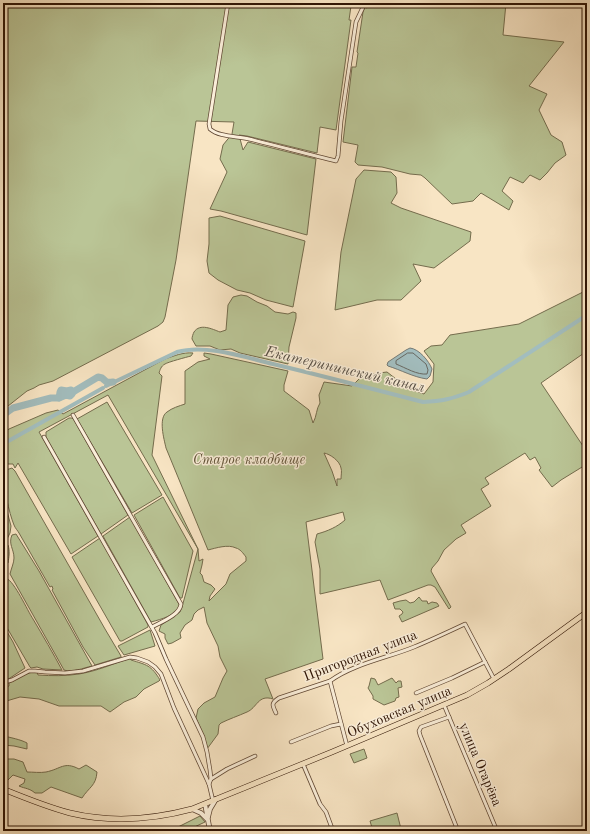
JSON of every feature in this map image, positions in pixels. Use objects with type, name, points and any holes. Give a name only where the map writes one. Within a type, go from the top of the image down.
[{"type":"main road","name":"Обуховская улица","points":[[3,789],[44,805],[82,816],[122,820],[154,818],[174,814],[205,804],[347,746],[476,690],[494,679],[587,612]]},
{"type":"street","points":[[228,3],[209,124],[210,129],[218,134],[247,138],[336,161],[338,156],[341,121],[356,22],[365,3]]},
{"type":"street","points":[[73,415],[181,604],[179,611],[152,627]]},
{"type":"street","points":[[44,437],[152,627],[203,737],[211,779],[209,784]]},
{"type":"street","name":"Пригородная улица","points":[[276,714],[273,704],[276,700],[315,685],[330,681],[336,676],[347,671],[413,647],[465,624],[485,662]]},
{"type":"street","points":[[5,682],[29,671],[65,673],[83,672],[130,657],[148,662],[161,674],[177,715],[209,784],[214,800],[208,819]]},
{"type":"street","points":[[416,693],[485,662],[494,679]]},
{"type":"street","points":[[330,681],[347,746]]},
{"type":"street","name":"улица Огарёва","points":[[444,705],[497,831]]},
{"type":"street","points":[[449,717],[421,727],[419,731],[458,831]]},
{"type":"street","points":[[291,742],[341,724]]},
{"type":"street","points":[[211,779],[226,769],[255,756]]},
{"type":"street","points":[[303,764],[320,804],[326,812],[333,831]]},
{"type":"street","points":[[205,804],[210,831]]},
{"type":"street","points":[[192,808],[208,819]]},
{"type":"green space","points":[[3,3],[353,3],[353,6],[351,6],[349,20],[351,20],[336,130],[320,127],[317,153],[239,135],[243,150],[248,142],[316,159],[307,235],[210,209],[227,172],[220,159],[223,145],[232,134],[234,122],[196,121],[176,260],[163,322],[53,381],[39,385],[27,391],[3,410]]},
{"type":"green space","points":[[367,3],[506,3],[503,35],[564,42],[529,86],[547,94],[539,110],[551,135],[562,142],[566,155],[555,163],[540,180],[530,175],[523,183],[510,177],[502,191],[513,201],[509,210],[481,193],[473,201],[452,204],[421,175],[410,174],[382,167],[358,165],[355,162],[358,145],[343,142],[352,67],[356,67],[363,12],[365,7],[367,8]]},
{"type":"green space","points":[[364,170],[391,172],[396,177],[397,193],[391,203],[401,208],[471,232],[470,241],[434,268],[413,264],[421,281],[401,300],[377,300],[335,310],[341,252],[356,179]]},
{"type":"green space","points":[[220,216],[305,241],[293,307],[237,290],[218,280],[209,273],[207,261],[209,244],[209,218]]},
{"type":"green space","name":"Старое кладбище","points":[[587,290],[587,351],[541,383],[587,452],[587,464],[552,487],[539,470],[541,468],[535,457],[530,460],[525,453],[485,478],[489,484],[481,489],[491,506],[461,525],[466,533],[456,539],[444,550],[431,571],[451,607],[449,609],[435,587],[431,585],[388,600],[380,580],[320,594],[320,569],[315,542],[317,534],[339,525],[345,520],[343,512],[306,522],[323,659],[265,679],[273,699],[264,698],[247,712],[221,723],[219,725],[218,734],[207,749],[204,736],[196,718],[198,709],[204,703],[215,697],[227,671],[220,657],[218,646],[207,623],[204,607],[198,610],[194,614],[192,620],[185,625],[180,633],[181,638],[168,644],[165,634],[159,631],[161,625],[180,612],[198,549],[199,561],[203,559],[200,573],[204,582],[211,585],[215,589],[210,596],[209,601],[226,584],[230,574],[246,561],[246,557],[243,553],[239,549],[233,547],[229,546],[208,550],[166,448],[164,439],[162,424],[164,415],[171,409],[185,404],[185,371],[198,362],[210,359],[204,356],[204,353],[288,371],[284,391],[309,410],[313,423],[320,403],[319,395],[324,382],[352,386],[363,375],[387,372],[409,389],[424,394],[433,382],[434,364],[424,351],[431,346],[442,345],[450,335],[519,324]],"holes":[[[324,453],[332,456],[340,465],[341,479],[337,479],[337,486]]]},
{"type":"green space","points":[[241,295],[247,296],[267,306],[275,312],[288,314],[293,312],[296,313],[289,347],[288,364],[240,353],[231,349],[220,350],[210,346],[196,346],[192,339],[197,329],[203,327],[220,332],[226,330],[228,305],[233,297]]},
{"type":"green space","points":[[193,353],[191,356],[165,364],[160,369],[159,373],[162,376],[152,455],[198,549],[108,395],[39,432],[98,536],[71,554],[18,463],[15,468],[13,464],[6,464],[3,466],[3,434],[9,429],[46,413],[58,410],[63,414],[165,359],[182,354]]},
{"type":"green space","points":[[107,402],[162,495],[132,513],[77,419]]},
{"type":"green space","points":[[69,418],[74,420],[128,515],[101,534],[46,437],[46,432]]},
{"type":"green space","points":[[12,468],[121,657],[95,665],[83,647],[52,590],[52,586],[50,587],[14,525],[7,499],[3,471]]},
{"type":"green space","points":[[3,496],[11,526],[7,539],[3,541]]},
{"type":"green space","points":[[163,497],[193,551],[182,598],[180,598],[134,515]]},
{"type":"green space","points":[[130,517],[180,606],[171,615],[151,622],[103,536]]},
{"type":"green space","points":[[16,534],[39,571],[92,666],[74,671],[64,670],[10,574],[14,562],[11,538],[12,535]]},
{"type":"green space","points":[[100,538],[148,625],[148,627],[122,641],[120,641],[72,557]]},
{"type":"green space","points":[[3,544],[8,545],[9,547],[8,563],[3,559]]},
{"type":"green space","points":[[6,578],[17,590],[62,670],[30,667],[3,621],[3,581]]},
{"type":"green space","points":[[419,597],[422,601],[427,601],[428,604],[432,602],[437,603],[439,606],[402,622],[399,616],[403,612],[400,609],[395,609],[393,603],[406,600],[410,603],[414,602]]},
{"type":"green space","points":[[3,625],[25,668],[7,680],[3,679]]},
{"type":"green space","points":[[150,630],[155,646],[124,655],[118,646]]},
{"type":"green space","points":[[130,658],[131,660],[151,668],[160,680],[144,689],[136,697],[124,702],[110,712],[101,706],[59,706],[39,699],[20,697],[3,702],[3,684],[6,687],[9,686],[9,683],[30,673],[37,672],[38,675],[48,676],[86,673]]},
{"type":"green space","points":[[371,678],[375,679],[378,685],[392,678],[396,683],[401,681],[402,687],[398,688],[399,697],[396,698],[395,701],[384,705],[373,699],[373,696],[368,688]]},
{"type":"green space","points":[[3,736],[27,743],[27,749],[3,745]]},
{"type":"green space","points":[[364,749],[367,758],[354,763],[350,754]]},
{"type":"green space","points":[[3,759],[14,759],[23,762],[27,772],[46,772],[62,766],[70,766],[79,769],[86,765],[97,772],[94,783],[82,798],[51,787],[42,793],[35,793],[29,789],[19,786],[24,783],[25,779],[13,775],[8,780],[3,776]]},
{"type":"green space","points":[[397,813],[401,829],[394,831],[373,831],[370,821]]},
{"type":"green space","points":[[200,816],[205,822],[186,831],[170,831]]},
{"type":"water","points":[[410,348],[420,353],[431,366],[432,369],[430,376],[427,379],[387,365],[388,362]]},
{"type":"waterway","name":"Екатерининский канал","points":[[106,386],[177,352],[188,350],[212,350],[238,355],[423,402],[441,400],[469,392],[587,315]]},
{"type":"waterway","points":[[3,417],[13,408],[51,398],[59,398],[66,395],[70,396],[73,392],[98,377],[108,382],[113,382]]},
{"type":"waterway","name":"Екатерининский канал","points":[[3,444],[103,388]]},
{"type":"waterway","points":[[59,398],[61,390],[71,390],[73,392]]}]
